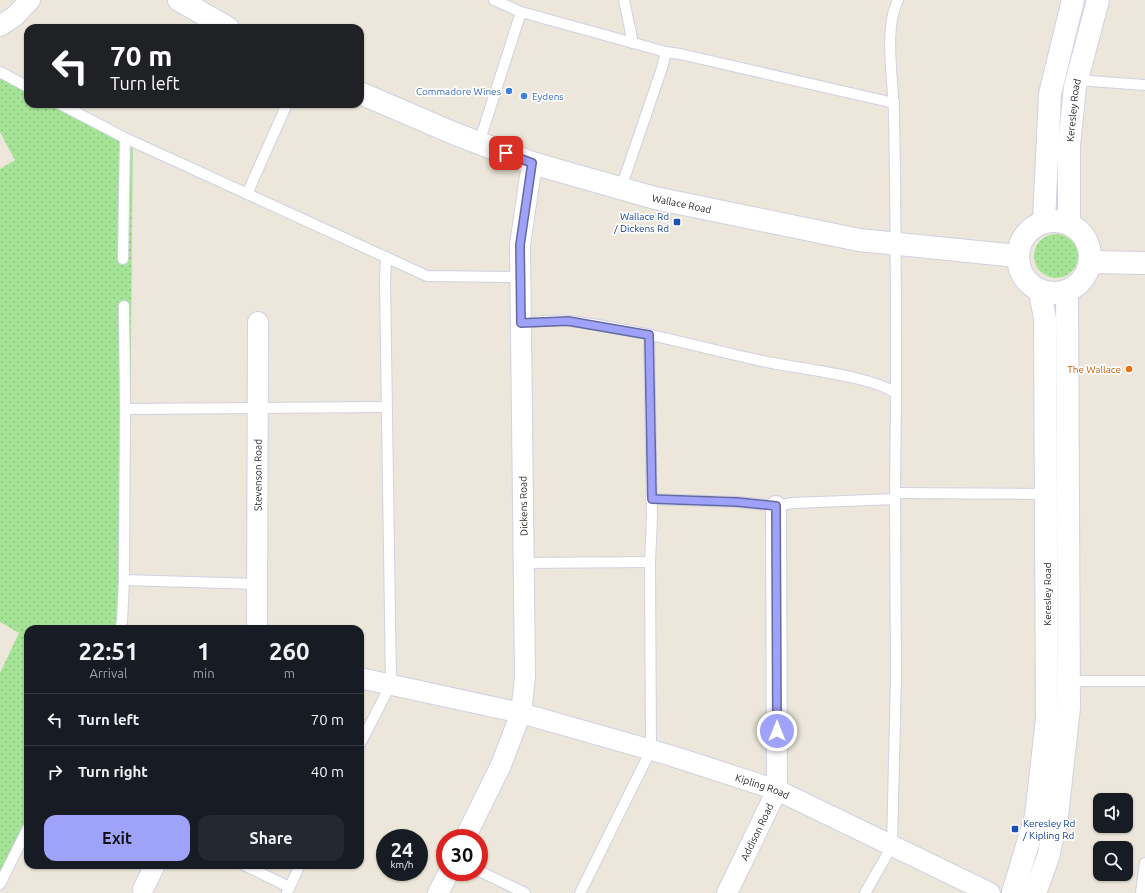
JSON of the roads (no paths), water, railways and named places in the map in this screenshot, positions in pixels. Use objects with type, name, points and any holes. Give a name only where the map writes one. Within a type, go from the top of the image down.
[{"type":"main road","points":[[179,0],[221,24]]},
{"type":"main road","points":[[1044,221],[1050,94],[1073,0]]},
{"type":"main road","name":"Keresley Road","points":[[1069,223],[1069,146],[1077,80],[1098,0]]},
{"type":"main road","name":"Wallace Road","points":[[364,95],[479,143],[532,163],[655,198],[810,231],[860,240],[896,242],[1017,256]]},
{"type":"main road","points":[[1056,220],[1069,223],[1078,228],[1086,238],[1090,249],[1090,262],[1085,276],[1076,286],[1067,291],[1053,293],[1040,291],[1028,282],[1020,271],[1017,256],[1020,244],[1029,229],[1044,221],[1056,220]]},
{"type":"main road","points":[[1090,262],[1145,263]]},
{"type":"main road","name":"Keresley Road","points":[[1013,893],[1036,816],[1047,719],[1045,319],[1040,291]]},
{"type":"main road","name":"Keresley Road","points":[[1035,893],[1048,857],[1057,816],[1069,708],[1067,291]]},
{"type":"street","points":[[0,26],[15,16],[30,0]]},
{"type":"street","name":"Dickens Road","points":[[469,829],[501,765],[521,713],[525,677],[520,245],[532,163]]},
{"type":"street","name":"Stevenson Road","points":[[257,625],[258,322]]},
{"type":"street","name":"Addison Road","points":[[727,893],[778,790],[776,506]]},
{"type":"street","points":[[364,679],[521,713]]},
{"type":"street","name":"Kipling Road","points":[[521,713],[651,750],[778,790],[990,893]]},
{"type":"street","points":[[142,891],[153,869]]},
{"type":"street","points":[[438,893],[444,881]]},
{"type":"lane","points":[[494,0],[521,12],[666,52],[894,103]]},
{"type":"lane","points":[[624,0],[633,42]]},
{"type":"lane","points":[[865,893],[892,846],[896,676],[896,242],[894,103],[890,33],[895,6],[898,0]]},
{"type":"lane","points":[[479,143],[521,12]]},
{"type":"lane","points":[[621,188],[662,68],[666,52]]},
{"type":"lane","points":[[0,72],[24,85]]},
{"type":"lane","points":[[1077,80],[1145,85]]},
{"type":"lane","points":[[68,108],[125,138],[427,276],[521,277]]},
{"type":"lane","points":[[247,194],[285,108]]},
{"type":"lane","points":[[123,258],[125,138]]},
{"type":"lane","points":[[364,736],[390,684],[386,407],[386,257]]},
{"type":"lane","points":[[121,625],[124,580],[124,306]]},
{"type":"lane","points":[[521,323],[568,321],[649,335],[768,362],[860,380],[891,389],[896,394]]},
{"type":"lane","points":[[580,893],[651,750],[650,562],[652,499],[649,335]]},
{"type":"lane","points":[[125,409],[386,407]]},
{"type":"lane","points":[[652,499],[737,502],[776,506],[793,502],[895,496],[1046,494]]},
{"type":"lane","points":[[524,563],[650,562]]},
{"type":"lane","points":[[124,580],[257,584]]},
{"type":"lane","points":[[1068,681],[1145,681]]},
{"type":"lane","points":[[0,884],[24,836]]},
{"type":"lane","points":[[1141,893],[1145,863]]},
{"type":"lane","points":[[251,869],[288,890],[298,869]]},
{"type":"lane","points":[[488,875],[525,893]]},
{"type":"place","name":"Commadore Wines","points":[[509,91]]},
{"type":"place","name":"Eydens","points":[[524,96]]},
{"type":"place","name":"Wallace Rd / Dickens Rd","points":[[677,222]]},
{"type":"place","name":"The Wallace","points":[[1129,369]]},
{"type":"place","name":"Keresley Rd / Kipling Rd","points":[[1015,829]]}]
